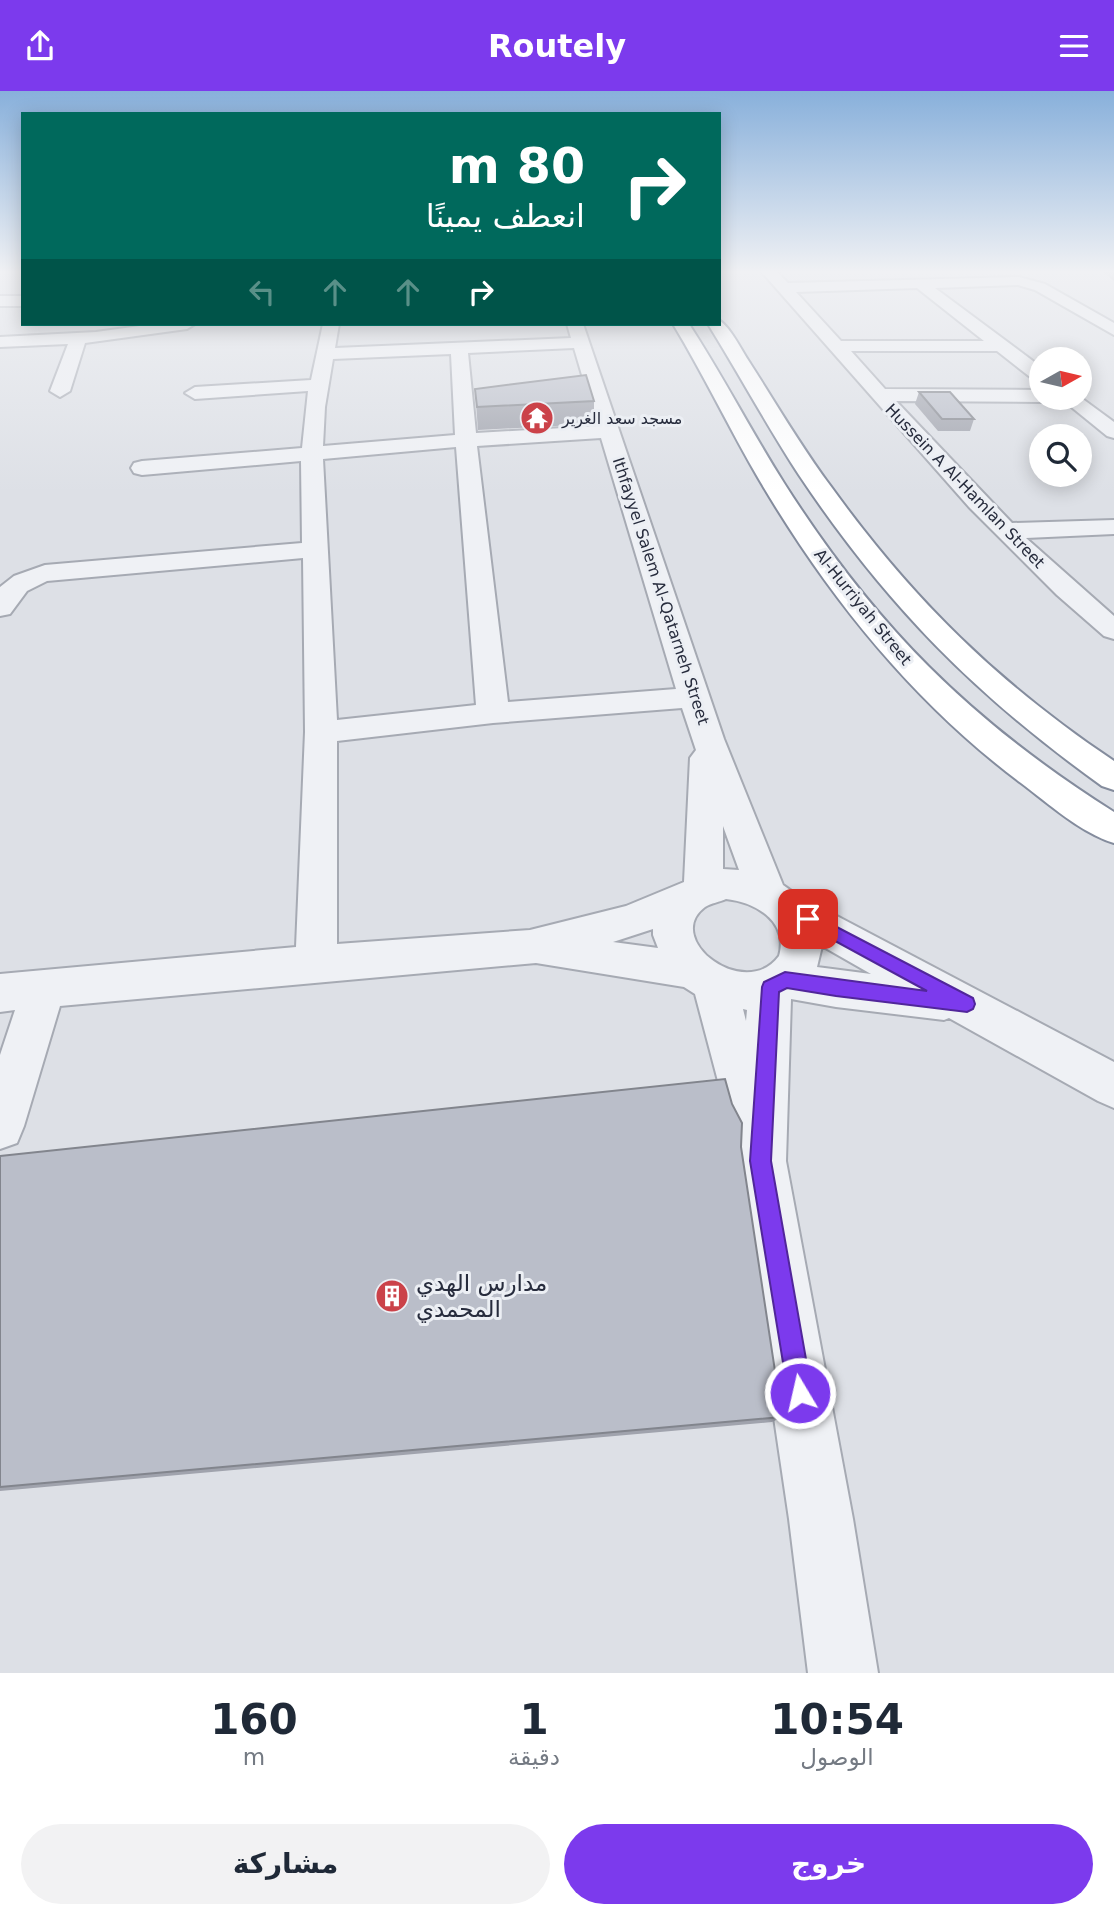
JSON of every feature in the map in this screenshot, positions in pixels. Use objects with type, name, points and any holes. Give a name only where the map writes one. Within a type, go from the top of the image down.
[{"type":"highway","name":"Al-Hurriyah Street","points":[[693,345],[785,503],[842,585],[903,659],[952,709],[1026,769],[1114,830]]},
{"type":"highway","name":"Al-Hurriyah Street","points":[[729,345],[823,492],[872,557],[933,630],[1001,694],[1070,748],[1114,778]]},
{"type":"street","points":[[60,391],[76,345]]},
{"type":"street","points":[[316,963],[321,732],[312,454],[315,407],[328,345]]},
{"type":"street","points":[[327,354],[485,345]]},
{"type":"street","name":"Ithfayyel Salem Al-Qatarneh Street","points":[[582,345],[708,739],[776,900]]},
{"type":"street","points":[[835,347],[1002,346],[1029,367]]},
{"type":"street","name":"Hussein A Al-Hamlan Street","points":[[835,347],[1055,580],[1114,630]]},
{"type":"street","points":[[460,348],[493,713]]},
{"type":"street","points":[[195,393],[319,385]]},
{"type":"street","points":[[878,395],[1029,396]]},
{"type":"street","points":[[1085,410],[1114,432]]},
{"type":"street","points":[[142,468],[467,440],[610,431]]},
{"type":"street","points":[[1007,531],[1114,527]]},
{"type":"street","points":[[0,608],[13,587],[28,577],[45,573],[316,549]]},
{"type":"street","points":[[321,732],[493,713],[694,697]]},
{"type":"street","name":"Ithfayyel Salem Al-Qatarneh Street","points":[[695,893],[708,739]]},
{"type":"street","points":[[0,993],[316,963],[530,947],[634,920],[695,893],[724,884],[746,885],[1114,1087]]},
{"type":"street","points":[[695,893],[675,913],[671,933],[677,953],[704,978],[760,1148],[821,1519],[843,1673]]},
{"type":"street","points":[[760,1148],[778,984],[799,964],[803,945],[798,925],[776,900]]},
{"type":"street","points":[[530,947],[704,978],[743,991],[778,984],[967,1004]]},
{"type":"street","points":[[0,1126],[44,989]]},
{"type":"building","points":[[586,375],[594,401],[477,407],[475,389]]},
{"type":"building","points":[[919,392],[950,392],[974,419],[942,419]]},
{"type":"building","name":"مدارس الهدي المحمدي","points":[[725,1079],[732,1104],[742,1123],[741,1147],[782,1417],[0,1487],[0,1156]]},
{"type":"place","name":"مسجد سعد الغرير","points":[[537,418]]},
{"type":"place","name":"مدارس الهدي المحمدي","points":[[392,1296]]},
{"type":"route","points":[[800,1393],[760,1148],[771,987],[785,980],[836,989],[884,992],[967,1004],[808,919]]}]
